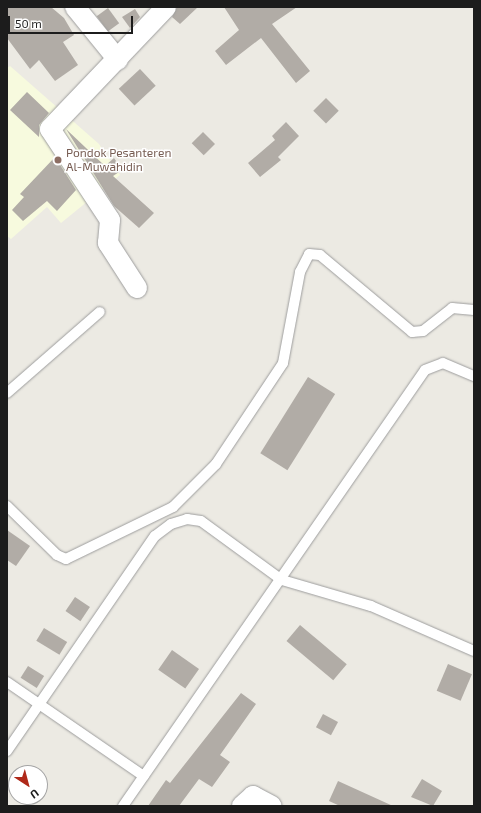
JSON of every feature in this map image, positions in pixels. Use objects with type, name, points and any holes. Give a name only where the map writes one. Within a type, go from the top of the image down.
[{"type":"street","points":[[75,7],[118,60]]},
{"type":"street","points":[[137,288],[108,242],[110,220],[50,131],[62,114],[118,60],[166,7]]},
{"type":"street","points":[[242,806],[253,796],[272,806]]},
{"type":"lane","points":[[7,506],[57,555],[66,559],[173,507],[216,464],[283,363],[300,272],[309,254],[320,255],[412,332],[423,331],[452,308],[474,310]]},
{"type":"lane","points":[[7,393],[100,312]]},
{"type":"lane","points":[[123,806],[282,580],[425,370],[443,363],[474,376]]},
{"type":"lane","points":[[7,751],[155,536],[171,524],[187,519],[201,521],[282,580],[371,606],[474,651]]},
{"type":"lane","points":[[7,682],[144,776]]},
{"type":"shaded area","name":"Pondok Pesanteren Al-Muwahidin","points":[[10,66],[99,144],[120,175],[61,223],[47,207],[11,239],[7,236],[7,68]]},
{"type":"building","points":[[7,7],[51,7],[64,18],[74,35],[63,42],[78,65],[55,81],[39,60],[30,69],[7,38]]},
{"type":"building","points":[[177,7],[198,7],[180,24],[172,17]]},
{"type":"building","points":[[224,7],[297,7],[272,24],[310,71],[296,83],[261,38],[226,65],[215,51],[239,30]]},
{"type":"building","points":[[108,8],[119,23],[108,32],[97,16]]},
{"type":"building","points":[[135,9],[140,17],[130,28],[122,17]]},
{"type":"building","points":[[140,69],[156,86],[134,106],[119,89]]},
{"type":"building","points":[[27,92],[49,113],[39,125],[39,137],[10,110]]},
{"type":"building","points":[[326,98],[339,111],[326,123],[313,111]]},
{"type":"building","points":[[286,122],[299,136],[278,157],[281,160],[260,177],[248,163],[275,140],[272,136]]},
{"type":"building","points":[[66,129],[105,166],[114,158],[122,170],[113,176],[154,213],[139,228],[114,206]]},
{"type":"building","points":[[203,132],[215,144],[204,155],[192,143]]},
{"type":"building","points":[[55,157],[76,190],[57,211],[47,201],[23,221],[12,210],[24,197],[20,194]]},
{"type":"building","points":[[308,377],[335,394],[287,470],[260,453]]},
{"type":"building","points":[[7,530],[30,546],[16,566],[7,560]]},
{"type":"building","points":[[75,597],[90,607],[80,621],[65,611]]},
{"type":"building","points":[[300,625],[347,664],[333,680],[287,641]]},
{"type":"building","points":[[44,628],[67,642],[59,655],[36,641]]},
{"type":"building","points":[[172,650],[199,669],[185,689],[158,670]]},
{"type":"building","points":[[448,664],[472,674],[461,701],[437,691]]},
{"type":"building","points":[[28,666],[44,676],[37,688],[21,678]]},
{"type":"building","points":[[241,693],[256,704],[220,755],[230,762],[212,787],[199,779],[179,806],[148,806],[166,780],[170,783]]},
{"type":"building","points":[[323,714],[338,722],[331,735],[316,727]]},
{"type":"building","points":[[422,779],[442,791],[433,806],[411,797]]},
{"type":"building","points":[[338,781],[393,806],[340,806],[329,801]]},
{"type":"place","name":"Pondok Pesanteren Al-Muwahidin","points":[[58,160]]}]
